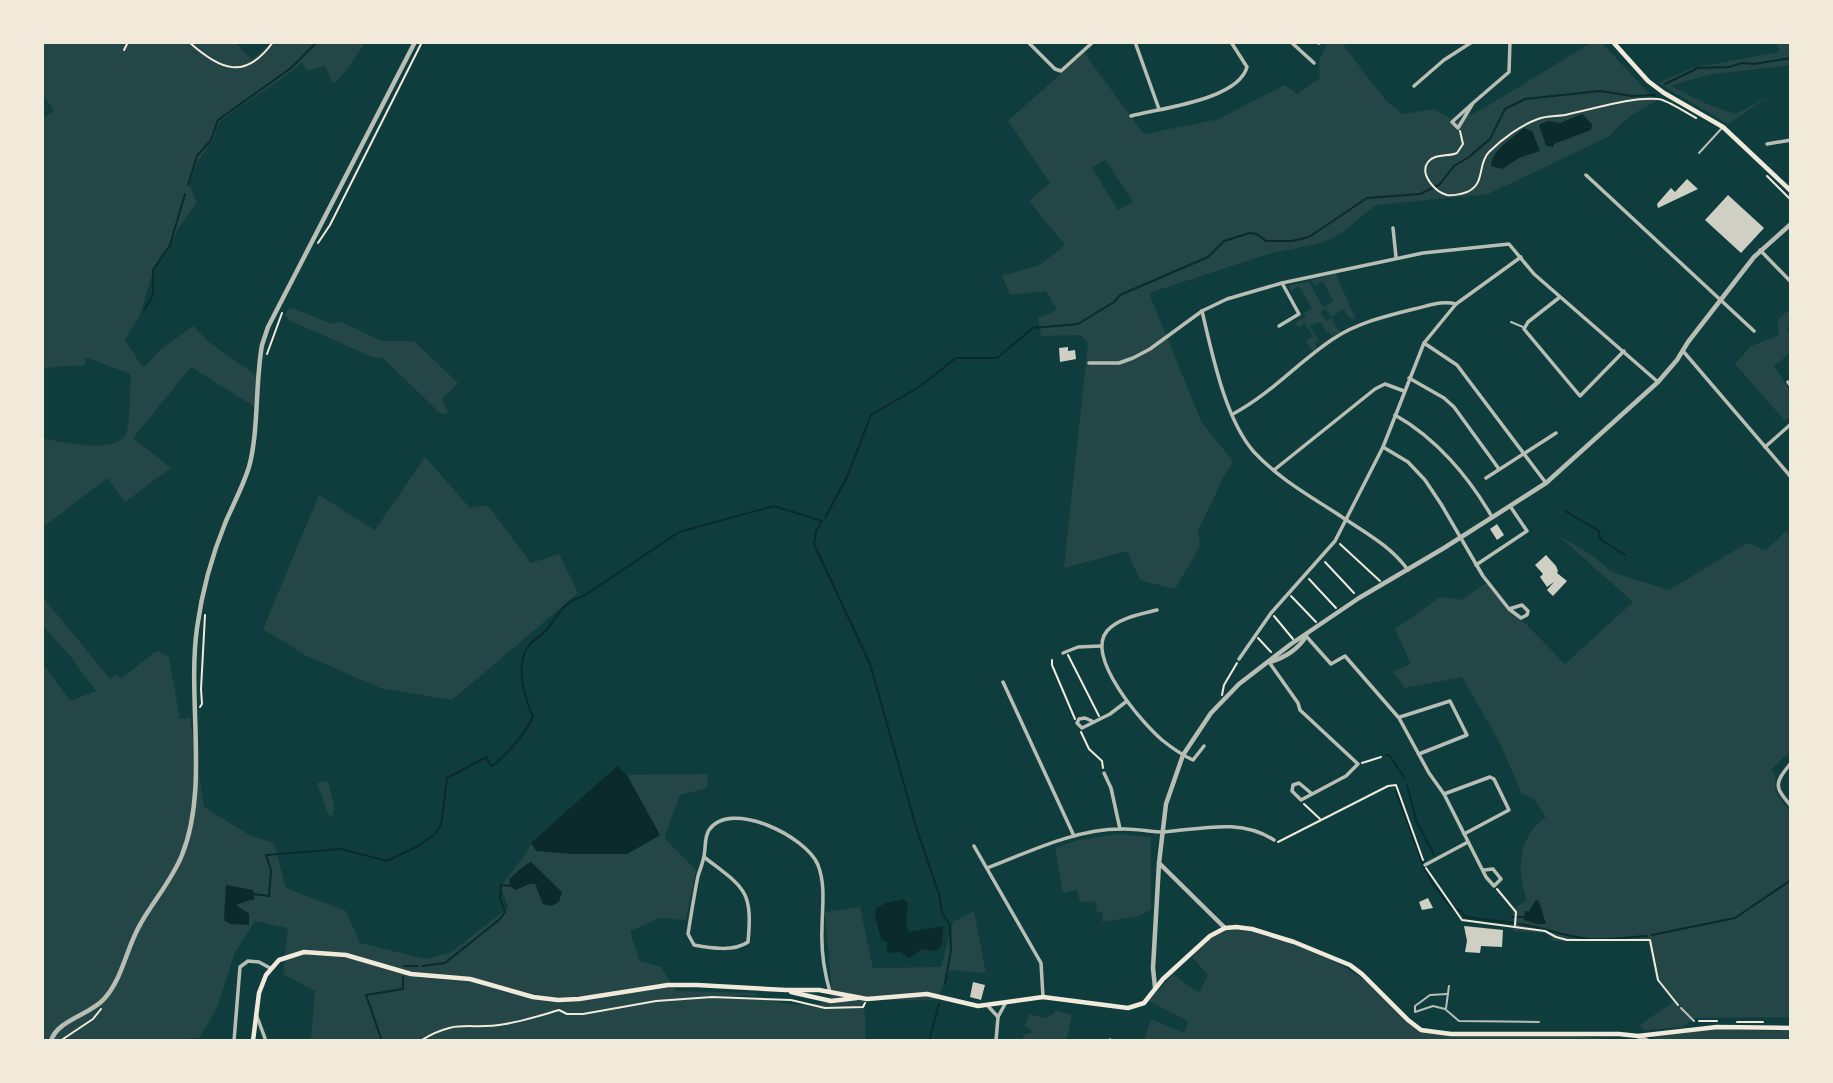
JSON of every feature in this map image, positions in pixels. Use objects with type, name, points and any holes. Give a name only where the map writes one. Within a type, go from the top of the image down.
[{"type":"main road","points":[[1613,42],[1654,86],[1723,127],[1791,191]]},
{"type":"main road","points":[[253,1041],[260,988],[270,968],[290,955],[318,951],[351,956],[420,975],[470,979],[533,997],[558,1000],[668,985],[723,985],[819,990],[871,999],[927,994],[988,1006],[1043,997],[1132,1008],[1144,1003],[1155,987],[1210,936],[1225,928],[1247,928],[1294,942],[1350,965],[1408,1020],[1429,1033],[1614,1034],[1637,1039],[1717,1027],[1791,1028]]},
{"type":"main road","points":[[786,990],[839,1002],[858,998]]},
{"type":"main road","points":[[819,990],[823,1000]]},
{"type":"main road","points":[[823,1000],[830,992]]},
{"type":"street","points":[[51,1041],[61,1026],[93,1009],[104,999],[118,978],[139,925],[171,878],[182,856],[193,818],[197,627],[216,547],[249,465],[262,345],[268,327],[415,42]]},
{"type":"street","points":[[1028,42],[1055,69],[1061,71],[1093,42]]},
{"type":"street","points":[[1135,42],[1160,109]]},
{"type":"street","points":[[1131,116],[1209,96],[1237,83],[1245,75],[1247,67],[1231,42]]},
{"type":"street","points":[[1291,42],[1314,63]]},
{"type":"street","points":[[1414,86],[1444,60],[1472,42]]},
{"type":"street","points":[[1473,103],[1458,128],[1452,122],[1473,103],[1509,72],[1510,42]]},
{"type":"street","points":[[1767,144],[1791,140]]},
{"type":"street","points":[[1586,175],[1754,331]]},
{"type":"street","points":[[1155,987],[1153,968],[1161,832],[1170,789],[1183,755],[1200,728],[1223,700],[1239,684],[1295,641],[1339,611],[1546,483],[1658,382],[1760,250],[1791,224]]},
{"type":"street","points":[[1394,228],[1396,258]]},
{"type":"street","points":[[1089,363],[1119,363],[1133,358],[1150,349],[1202,311],[1227,299],[1282,283],[1423,253],[1509,244],[1534,274],[1658,382]]},
{"type":"street","points":[[1760,250],[1791,282]]},
{"type":"street","points":[[1239,659],[1271,613],[1321,559],[1347,521],[1384,447],[1424,343],[1456,304],[1521,257]]},
{"type":"street","points":[[1279,326],[1299,314],[1282,283]]},
{"type":"street","points":[[1560,297],[1524,328],[1580,396],[1624,351]]},
{"type":"street","points":[[1233,414],[1264,396],[1324,346],[1344,333],[1391,315],[1444,302],[1456,304]]},
{"type":"street","points":[[1202,311],[1216,372],[1248,444],[1275,470],[1390,548],[1408,569]]},
{"type":"street","points":[[1424,343],[1457,365],[1546,483]]},
{"type":"street","points":[[1682,351],[1791,477]]},
{"type":"street","points":[[1409,378],[1444,398],[1454,407],[1499,469]]},
{"type":"street","points":[[1275,470],[1375,388],[1385,384],[1404,391]]},
{"type":"street","points":[[1395,415],[1417,427],[1436,445],[1472,487],[1492,517]]},
{"type":"street","points":[[1765,447],[1791,424]]},
{"type":"street","points":[[1486,478],[1556,433]]},
{"type":"street","points":[[1384,447],[1408,461],[1425,480],[1476,565],[1509,609],[1521,618],[1527,615],[1528,611],[1522,605],[1509,609]]},
{"type":"street","points":[[1476,565],[1527,531],[1510,505]]},
{"type":"street","points":[[1157,610],[1114,625],[1105,635],[1101,646],[1104,660],[1127,701],[1154,733],[1194,760],[1203,746]]},
{"type":"street","points":[[1269,662],[1286,655],[1302,643],[1306,636]]},
{"type":"street","points":[[1306,636],[1331,664],[1345,656],[1399,718],[1444,794],[1486,877],[1494,886],[1501,879],[1493,869],[1484,870]]},
{"type":"street","points":[[1064,652],[1078,647],[1101,646]]},
{"type":"street","points":[[1269,662],[1298,703],[1300,710],[1358,764],[1346,776],[1301,800],[1292,791],[1293,785],[1299,783],[1311,793]]},
{"type":"street","points":[[1003,682],[1074,836]]},
{"type":"street","points":[[1077,724],[1082,728],[1127,701]]},
{"type":"street","points":[[1399,718],[1450,701],[1467,736],[1419,754]]},
{"type":"street","points":[[1791,763],[1777,781],[1777,786],[1791,806]]},
{"type":"street","points":[[1104,773],[1111,788],[1120,828]]},
{"type":"street","points":[[1444,794],[1490,777],[1494,779],[1511,812],[1464,834]]},
{"type":"street","points":[[704,857],[733,878],[747,894],[748,942],[741,947],[701,946],[690,941],[688,934],[706,838],[711,827],[721,821],[757,822],[785,832],[810,852],[817,862],[823,887],[822,932],[825,975],[830,992]]},
{"type":"street","points":[[987,868],[1074,836],[1120,828],[1161,832],[1243,827],[1260,831],[1274,840]]},
{"type":"street","points":[[1424,865],[1468,842]]},
{"type":"street","points":[[974,845],[1041,963],[1043,997]]},
{"type":"street","points":[[1159,863],[1225,928]]},
{"type":"street","points":[[234,1041],[240,967],[248,961],[259,962],[270,968]]},
{"type":"street","points":[[819,990],[825,975]]},
{"type":"street","points":[[996,1041],[998,1017],[1005,1004]]},
{"type":"street","points":[[988,1006],[998,1017]]},
{"type":"street","points":[[256,1014],[266,1041]]},
{"type":"street","points":[[1637,1039],[1648,1041]]},
{"type":"lane","points":[[1699,153],[1723,127]]},
{"type":"lane","points":[[1511,322],[1524,328]]},
{"type":"lane","points":[[1445,1009],[1449,986]]},
{"type":"lane","points":[[1447,994],[1426,997],[1415,1006],[1415,1012],[1429,1006],[1445,1009],[1459,1021],[1539,1022]]},
{"type":"lane","points":[[1681,1008],[1694,1021]]},
{"type":"path","points":[[124,50],[128,42]]},
{"type":"path","points":[[189,42],[219,64],[234,69],[250,63],[273,42]]},
{"type":"path","points":[[312,252],[330,225],[422,42]]},
{"type":"path","points":[[1458,128],[1463,138],[1460,150],[1454,155],[1434,158],[1426,166],[1426,177],[1447,195],[1458,195],[1472,190],[1479,182],[1487,154],[1522,127],[1544,117],[1573,114],[1620,102],[1657,99],[1705,122]]},
{"type":"path","points":[[1768,177],[1791,200]]},
{"type":"path","points":[[265,358],[283,310]]},
{"type":"path","points":[[1343,546],[1379,580]]},
{"type":"path","points":[[1326,563],[1359,598]]},
{"type":"path","points":[[1311,581],[1339,611]]},
{"type":"path","points":[[1294,598],[1319,625]]},
{"type":"path","points":[[202,704],[205,611]]},
{"type":"path","points":[[1271,613],[1295,641]]},
{"type":"path","points":[[1255,634],[1270,652]]},
{"type":"path","points":[[1064,652],[1101,719]]},
{"type":"path","points":[[1223,700],[1221,692],[1239,659]]},
{"type":"path","points":[[1052,660],[1077,724],[1089,749],[1102,761],[1104,773]]},
{"type":"path","points":[[1358,764],[1381,757]]},
{"type":"path","points":[[1274,840],[1280,842],[1388,786],[1396,785],[1424,865],[1462,920],[1545,931],[1567,940],[1650,940],[1658,980],[1677,1004]]},
{"type":"path","points":[[1301,800],[1322,821]]},
{"type":"path","points":[[1494,886],[1516,912],[1515,926]]},
{"type":"path","points":[[420,1041],[443,1028],[458,1025],[503,1025],[559,1010],[567,1014],[583,1014],[674,999],[753,998],[791,1000],[825,1008],[863,1007]]},
{"type":"path","points":[[60,1041],[93,1019],[104,1006]]},
{"type":"shaded area","points":[[42,42],[235,42],[252,60],[272,42],[366,42],[333,84],[325,66],[307,71],[302,62],[220,121],[213,140],[197,162],[189,185],[197,202],[178,229],[166,254],[154,267],[141,313],[125,340],[141,365],[145,366],[161,349],[193,326],[210,343],[258,377],[255,407],[191,367],[133,438],[171,468],[125,502],[107,478],[42,528],[42,438],[87,445],[120,441],[127,430],[131,374],[85,357],[85,365],[42,368],[42,119],[54,111],[42,93]]},
{"type":"shaded area","points":[[1328,42],[1347,42],[1344,46],[1386,101],[1403,114],[1434,109],[1456,122],[1486,107],[1592,42],[1601,42],[1656,101],[1630,116],[1608,137],[1488,194],[1376,205],[1340,234],[1322,243],[1268,254],[1149,293],[1201,421],[1233,462],[1198,531],[1200,546],[1175,589],[1140,580],[1127,551],[1064,568],[1088,343],[1081,335],[1041,336],[1038,318],[1057,310],[1046,291],[1010,295],[1002,276],[1040,265],[1065,245],[1029,201],[1050,183],[1008,121],[1084,53],[1144,134],[1219,119],[1284,85],[1297,94],[1320,78],[1319,61]],"holes":[[[1105,160],[1133,202],[1118,210],[1092,168]]]},
{"type":"shaded area","points":[[1775,42],[1791,42],[1791,65],[1708,75],[1671,86],[1709,105],[1736,114],[1771,95],[1728,124],[1658,83],[1692,68],[1780,52]]},
{"type":"shaded area","points":[[1582,114],[1592,124],[1591,130],[1554,144],[1553,147],[1546,146],[1539,125],[1548,121],[1560,123]]},
{"type":"shaded area","points":[[1524,128],[1532,131],[1540,151],[1519,158],[1502,169],[1491,166],[1499,149]]},
{"type":"shaded area","points":[[1336,274],[1356,320],[1349,317],[1343,309],[1332,317],[1326,309],[1320,312],[1326,321],[1331,318],[1340,332],[1332,336],[1321,322],[1309,325],[1321,344],[1318,341],[1313,351],[1306,341],[1313,337],[1305,323],[1299,327],[1295,323],[1306,317],[1304,313],[1312,308],[1299,286],[1292,290],[1292,293],[1289,287],[1309,282],[1323,307],[1333,301],[1323,281],[1314,286],[1312,280]]},
{"type":"shaded area","points":[[291,308],[333,324],[342,322],[381,341],[414,341],[458,383],[443,398],[448,411],[446,414],[440,413],[383,358],[372,357],[291,321],[285,315]]},
{"type":"shaded area","points":[[1791,308],[1791,324],[1786,329],[1791,335],[1791,352],[1774,366],[1791,392],[1791,415],[1785,421],[1735,364],[1751,346],[1779,335],[1777,320]]},
{"type":"shaded area","points":[[425,457],[470,508],[487,505],[531,563],[559,554],[578,593],[452,700],[380,688],[305,655],[263,629],[319,495],[375,530]]},
{"type":"shaded area","points":[[1786,531],[1791,536],[1791,750],[1771,770],[1776,776],[1778,796],[1791,812],[1791,1017],[1696,1018],[1682,1027],[1644,1030],[1640,1025],[1673,1002],[1656,978],[1648,941],[1553,941],[1548,933],[1513,931],[1513,909],[1527,900],[1521,877],[1525,844],[1537,825],[1546,817],[1533,798],[1522,794],[1499,741],[1462,677],[1405,688],[1393,672],[1411,664],[1395,629],[1440,597],[1461,600],[1486,583],[1565,664],[1633,602],[1559,536],[1593,556],[1612,572],[1669,590],[1747,543],[1766,550]]},
{"type":"shaded area","points":[[42,596],[110,679],[117,674],[121,679],[155,652],[169,657],[180,719],[190,718],[204,807],[251,836],[274,843],[286,888],[346,911],[360,943],[426,959],[450,953],[508,908],[501,886],[531,843],[536,851],[627,854],[659,836],[627,775],[708,774],[707,788],[680,795],[664,838],[696,870],[686,920],[659,918],[630,931],[639,961],[661,967],[676,991],[757,993],[758,995],[732,996],[800,1005],[832,1002],[828,999],[832,994],[825,912],[860,907],[873,968],[941,967],[953,922],[974,911],[986,973],[950,970],[937,1000],[864,1000],[866,1041],[311,1041],[315,991],[283,974],[288,928],[255,921],[235,952],[217,1008],[199,1038],[178,1041],[86,1041],[85,1038],[42,1041],[42,662],[70,701],[96,691],[42,625]]},
{"type":"shaded area","points":[[617,766],[627,775],[660,835],[627,854],[536,851],[531,843]]},
{"type":"shaded area","points":[[328,781],[334,806],[333,817],[328,814],[317,783]]},
{"type":"shaded area","points":[[1117,834],[1151,837],[1151,909],[1139,916],[1102,922],[1103,913],[1097,912],[1095,901],[1080,902],[1077,890],[1063,893],[1055,848],[1078,840]]},
{"type":"shaded area","points":[[531,862],[562,892],[559,902],[551,906],[543,904],[535,884],[516,890],[510,886],[509,879]]},
{"type":"shaded area","points":[[226,885],[253,890],[253,899],[236,905],[249,914],[249,925],[230,924],[224,920]]},
{"type":"shaded area","points":[[903,899],[908,903],[906,926],[909,932],[943,926],[939,950],[923,949],[909,958],[900,952],[889,953],[886,950],[888,943],[881,939],[875,916],[876,908]]},
{"type":"shaded area","points":[[1536,900],[1539,901],[1546,924],[1524,920],[1525,911],[1529,911]]},
{"type":"shaded area","points":[[1227,929],[1250,931],[1308,949],[1336,962],[1368,982],[1406,1020],[1435,1034],[1552,1034],[1632,1041],[1144,1041],[1151,1019],[1184,1033],[1188,1021],[1149,1001],[1173,974],[1199,993],[1208,975],[1192,957],[1210,939]]},
{"type":"shaded area","points":[[1055,1010],[1072,1015],[1066,1041],[1016,1041],[1016,1038],[1021,1039],[1034,1032],[1025,1026],[1029,1014],[1045,1018],[1055,1013]]},
{"type":"shaded area","points":[[1718,1029],[1791,1031],[1791,1041],[1656,1041],[1651,1036]]},
{"type":"building","points":[[1687,179],[1698,189],[1658,208],[1657,204],[1671,188],[1675,192]]},
{"type":"building","points":[[1728,195],[1764,228],[1741,253],[1705,220]]},
{"type":"building","points":[[1068,347],[1068,351],[1075,350],[1076,359],[1060,362],[1059,348]]},
{"type":"building","points":[[1497,524],[1504,535],[1497,540],[1490,529]]},
{"type":"building","points":[[1546,555],[1556,566],[1557,573],[1567,581],[1553,596],[1547,590],[1554,582],[1547,587],[1540,577],[1543,574],[1535,565]]},
{"type":"building","points":[[1428,898],[1433,908],[1422,910],[1419,902]]},
{"type":"building","points":[[1464,926],[1503,930],[1502,947],[1481,946],[1480,953],[1465,952],[1467,941]]},
{"type":"building","points":[[973,982],[985,985],[981,1000],[970,997]]},
{"type":"waterway","points":[[188,185],[197,156],[211,140],[218,120],[291,68],[317,42]]},
{"type":"waterway","points":[[1665,84],[1698,68],[1729,67],[1791,58]]},
{"type":"waterway","points":[[825,518],[847,477],[871,415],[919,387],[956,358],[997,358],[1033,328],[1078,324],[1114,302],[1120,295],[1208,257],[1224,241],[1250,233],[1257,234],[1266,241],[1292,241],[1309,237],[1367,198],[1420,194],[1439,185],[1454,166],[1490,139],[1505,109],[1525,99],[1600,91],[1632,96],[1655,95]]},
{"type":"waterway","points":[[145,309],[153,295],[153,270],[170,245],[185,194]]},
{"type":"waterway","points":[[253,899],[253,894],[269,896],[271,870],[266,855],[341,849],[387,861],[434,835],[441,825],[447,778],[486,757],[491,766],[494,765],[516,743],[529,724],[533,717],[523,683],[523,656],[529,645],[547,629],[566,605],[679,532],[774,506],[822,521],[816,531],[814,544],[870,664],[917,830],[939,894],[942,913],[950,925],[951,950],[945,984]]},
{"type":"waterway","points":[[1565,511],[1599,531],[1600,539],[1625,555]]},
{"type":"waterway","points":[[1386,755],[1389,755],[1404,777]]},
{"type":"waterway","points":[[1407,785],[1416,820],[1434,855]]},
{"type":"waterway","points":[[1396,791],[1423,865],[1432,883],[1452,909]]},
{"type":"waterway","points":[[1652,935],[1735,918],[1791,880]]},
{"type":"waterway","points":[[423,966],[445,963],[500,919],[505,912],[500,899],[501,885],[510,886]]},
{"type":"waterway","points":[[1458,909],[1466,917],[1513,923]]},
{"type":"waterway","points":[[1512,917],[1527,917]]},
{"type":"waterway","points":[[1519,924],[1590,939],[1647,936]]},
{"type":"waterway","points":[[404,966],[418,966]]},
{"type":"waterway","points":[[382,1041],[366,995],[403,989],[403,977]]},
{"type":"waterway","points":[[929,1041],[939,1004]]}]
